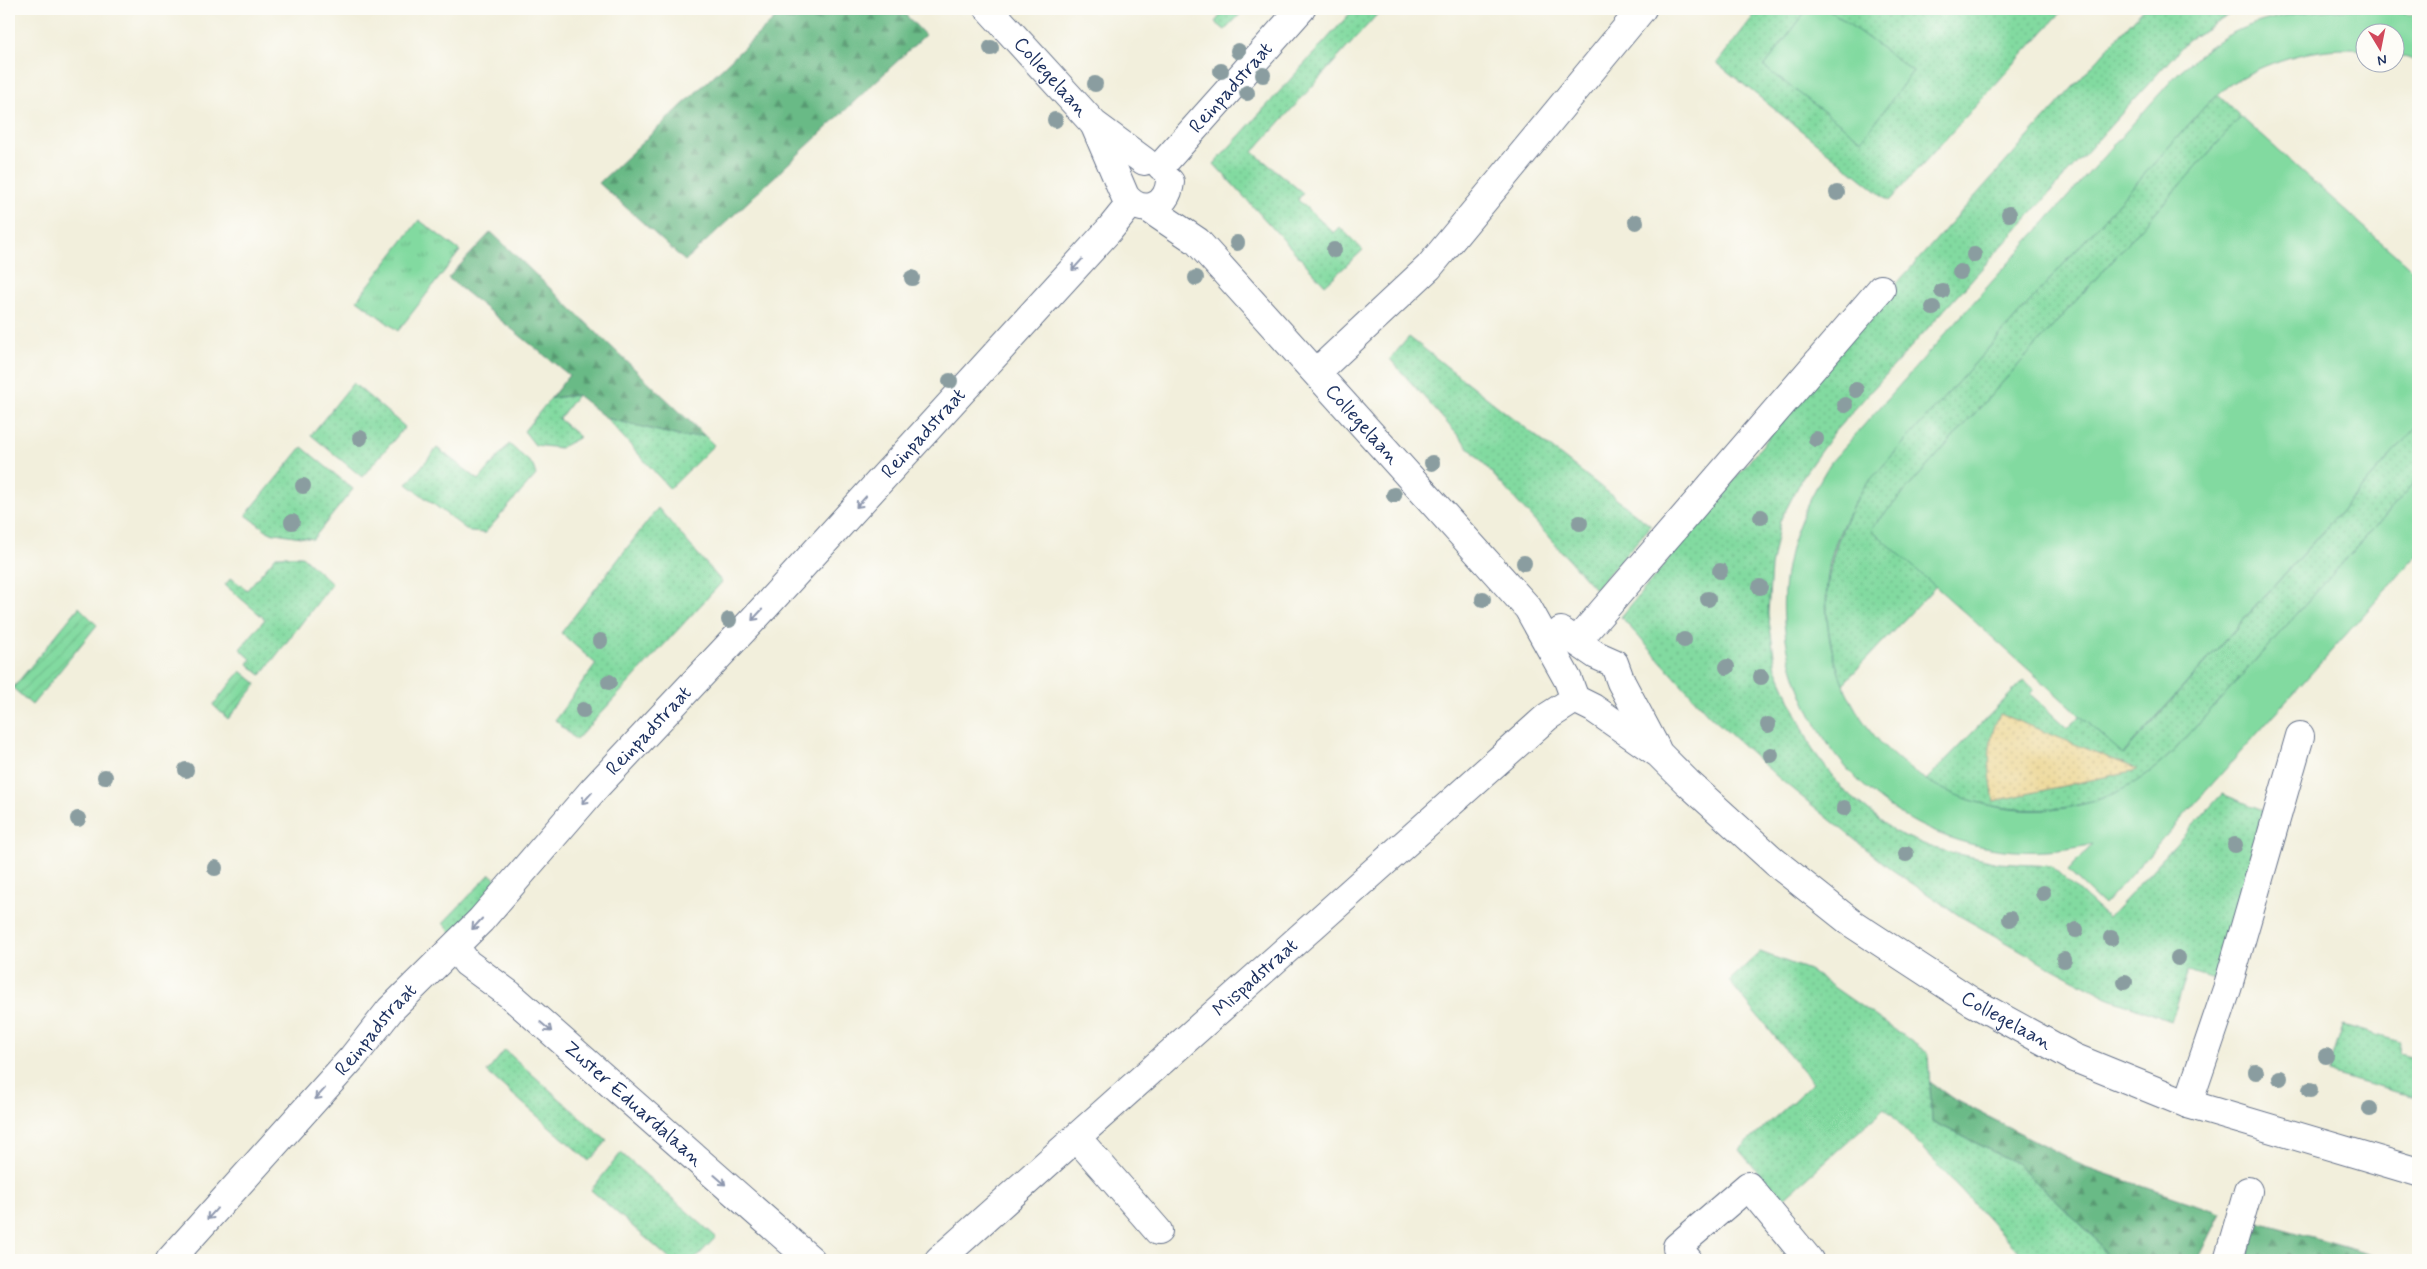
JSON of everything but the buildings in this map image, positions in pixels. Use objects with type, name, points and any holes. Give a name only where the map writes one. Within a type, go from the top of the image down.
[{"type":"street","name":"Collegelaan","points":[[989,9],[1094,124],[1158,170],[1197,241],[1528,608],[1579,696],[1660,754],[1687,782],[1775,862],[1854,924],[1886,946],[1972,1001],[2076,1058],[2188,1104],[2418,1172]]},
{"type":"street","name":"Reinpadstraat","points":[[1158,170],[1301,9]]},
{"type":"street","points":[[1317,372],[1428,267],[1642,9]]},
{"type":"street","name":"Collegelaan","points":[[1094,124],[1134,200],[1197,241]]},
{"type":"street","points":[[1127,170],[1158,170],[1169,192],[1164,200],[1134,200],[1127,170]]},
{"type":"street","name":"Reinpadstraat","points":[[170,1260],[354,1057],[390,1010],[416,982],[455,947],[594,789],[765,607],[1110,229],[1134,200]]},
{"type":"street","points":[[1621,682],[1612,700],[1579,696],[1576,662],[1881,289]]},
{"type":"street","name":"Collegelaan","points":[[1528,608],[1586,648],[1614,663],[1621,682],[1660,754]]},
{"type":"street","name":"Mispadstraat","points":[[939,1260],[1548,717],[1579,696]]},
{"type":"street","points":[[2188,1104],[2227,989],[2300,736]]},
{"type":"street","name":"Zuster Eduardalaan","points":[[455,947],[467,963],[509,994],[811,1260]]},
{"type":"street","points":[[1077,1138],[1158,1232]]},
{"type":"street","points":[[1676,1256],[1748,1186],[1810,1260]]},
{"type":"street","points":[[2228,1260],[2248,1191]]},
{"type":"green space","points":[[785,9],[900,9],[925,35],[685,261],[599,183]]},
{"type":"green space","points":[[1226,9],[1245,9],[1225,30],[1215,22]]},
{"type":"green space","points":[[1354,9],[1382,9],[1253,152],[1303,193],[1298,200],[1334,233],[1340,227],[1363,250],[1325,285],[1214,164]]},
{"type":"green space","points":[[1759,9],[1808,9],[1764,67],[1912,71],[1828,9],[2064,9],[1889,201],[1717,63]]},
{"type":"green space","points":[[1808,9],[1828,9],[1913,71],[1862,140],[1764,67]]},
{"type":"green space","points":[[2143,9],[2239,9],[2188,40],[1835,431],[1805,473],[1780,521],[1771,567],[1768,614],[1776,668],[1812,749],[1843,790],[1895,832],[1933,848],[1998,863],[2051,866],[2108,918],[2222,794],[2263,810],[2221,981],[2188,971],[2171,1021],[2107,997],[2043,963],[1960,916],[1891,869],[1781,780],[1709,715],[1621,617],[1882,300]]},
{"type":"green space","points":[[2376,9],[2418,16],[2418,62],[2404,57],[2404,22],[2354,22],[2354,49],[2331,50],[2297,55],[2249,73],[2224,89],[2208,103],[1864,487],[1844,523],[1830,562],[1826,593],[1827,623],[1837,667],[1842,681],[1862,719],[1888,750],[1920,776],[1957,795],[1996,807],[2037,810],[2079,805],[2127,787],[2148,773],[2174,751],[2418,479],[2418,554],[2104,905],[2068,871],[2093,844],[2047,851],[2002,850],[1959,841],[1919,825],[1882,801],[1850,772],[1823,736],[1802,695],[1792,667],[1786,639],[1783,609],[1787,564],[1801,519],[1831,462],[2179,72],[2209,47],[2228,35],[2248,26],[2289,15],[2332,10]]},
{"type":"green space","points":[[2218,95],[2241,117],[1871,529],[1936,586],[1843,684],[1834,657],[1829,632],[1828,583],[1832,559],[1840,535],[1850,511],[1864,487],[2208,103]]},
{"type":"green space","points":[[2241,117],[2418,275],[2418,425],[2123,754],[1871,529]]},
{"type":"green space","points":[[419,220],[460,251],[398,331],[357,300]]},
{"type":"green space","points":[[491,232],[704,435],[683,437],[606,418],[577,395],[551,398],[569,375],[448,278]]},
{"type":"green space","points":[[1409,337],[1651,526],[1595,589],[1390,359]]},
{"type":"green space","points":[[353,383],[405,427],[362,477],[311,435]]},
{"type":"green space","points":[[577,395],[559,419],[580,437],[560,448],[535,445],[524,431],[551,398]]},
{"type":"green space","points":[[606,418],[683,437],[704,435],[714,445],[670,489]]},
{"type":"green space","points":[[2418,425],[2418,479],[2174,751],[2140,779],[2118,792],[2095,801],[2045,810],[1995,806],[1971,801],[1925,781],[2024,680],[2034,689],[2030,694],[2067,728],[2080,716],[2124,754]]},
{"type":"green space","points":[[509,444],[533,465],[536,475],[485,533],[470,532],[407,484],[437,448],[479,480]]},
{"type":"green space","points":[[302,447],[353,489],[313,539],[269,532],[246,515]]},
{"type":"green space","points":[[658,508],[722,582],[576,740],[555,720],[596,664],[561,633]]},
{"type":"green space","points":[[276,556],[302,556],[332,584],[261,675],[248,664],[251,659],[240,649],[265,619],[225,585],[231,578],[247,590]]},
{"type":"green space","points":[[79,607],[97,625],[32,705],[13,688]]},
{"type":"green space","points":[[241,671],[257,684],[228,719],[213,705]]},
{"type":"green space","points":[[490,874],[500,883],[455,937],[443,923]]},
{"type":"green space","points":[[1760,952],[1809,970],[1928,1053],[1932,1121],[2016,1163],[2094,1237],[2109,1260],[2050,1260],[2044,1255],[2034,1260],[2026,1260],[1885,1108],[1782,1200],[1739,1150],[1813,1083],[1729,981]]},
{"type":"green space","points":[[2343,1025],[2400,1042],[2399,1053],[2418,1058],[2418,1098],[2328,1073]]},
{"type":"green space","points":[[505,1050],[607,1141],[589,1161],[487,1072]]},
{"type":"green space","points":[[1930,1082],[1952,1098],[2086,1167],[2221,1213],[2198,1260],[2109,1260],[2094,1237],[2016,1163],[1932,1121]]},
{"type":"green space","points":[[621,1153],[716,1237],[694,1260],[671,1260],[591,1190]]},
{"type":"green space","points":[[2259,1222],[2393,1260],[2245,1260]]},
{"type":"sand","points":[[2000,714],[2137,770],[1994,801],[1990,768],[1990,746]]}]
